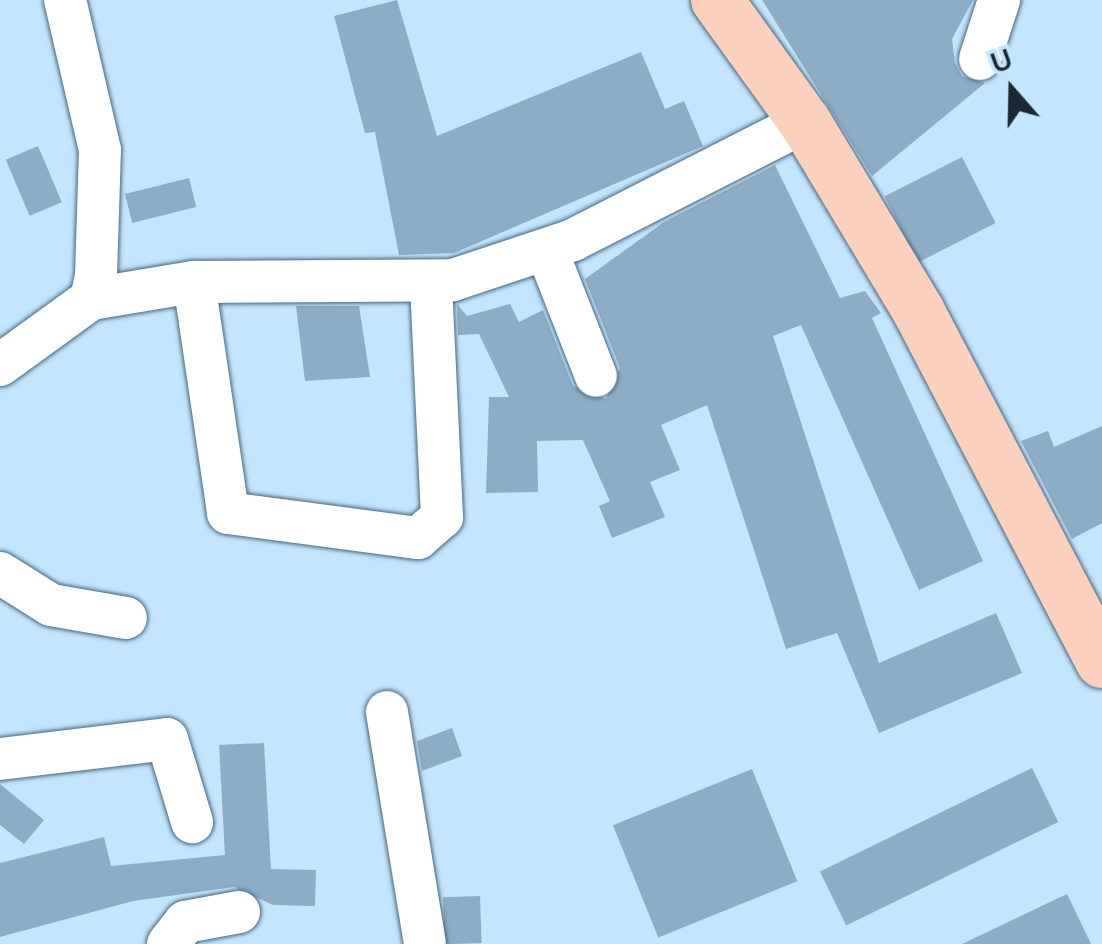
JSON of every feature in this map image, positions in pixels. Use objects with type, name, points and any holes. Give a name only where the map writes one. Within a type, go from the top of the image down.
[{"type":"main road","points":[[717,0],[805,122],[919,312],[1102,662]]},
{"type":"street","points":[[65,0],[100,150],[91,299]]},
{"type":"street","points":[[980,58],[999,0]]},
{"type":"street","points":[[0,365],[91,299],[194,282],[431,284],[547,251],[805,122]]},
{"type":"street","points":[[547,251],[596,376]]},
{"type":"street","points":[[194,282],[228,514],[418,538],[442,518],[431,284]]},
{"type":"street","points":[[0,574],[51,605],[126,618]]},
{"type":"street","points":[[388,712],[425,944]]},
{"type":"street","points":[[0,759],[167,739],[192,822]]},
{"type":"street","points":[[168,944],[186,922],[238,912]]},
{"type":"building","points":[[397,0],[437,136],[641,52],[665,109],[684,101],[703,146],[454,253],[399,255],[375,132],[365,133],[334,16]]},
{"type":"building","points":[[762,0],[973,0],[952,39],[955,63],[962,76],[985,83],[872,176]]},
{"type":"building","points":[[38,146],[62,202],[30,216],[6,160]]},
{"type":"building","points":[[962,157],[996,223],[918,262],[884,196]]},
{"type":"building","points":[[775,165],[840,298],[865,291],[881,313],[872,318],[983,561],[919,590],[801,325],[773,336],[879,663],[996,613],[1022,673],[879,733],[837,633],[786,649],[707,405],[661,425],[680,470],[650,482],[665,517],[612,538],[599,506],[610,501],[583,440],[537,441],[538,492],[486,493],[489,397],[509,397],[479,334],[458,335],[457,304],[467,316],[510,304],[519,322],[543,310],[573,386],[606,399],[620,368],[585,279],[664,222]]},
{"type":"building","points":[[189,178],[196,207],[132,223],[125,194]]},
{"type":"building","points":[[296,306],[359,306],[370,377],[305,381]]},
{"type":"building","points":[[1102,426],[1102,523],[1072,539],[1021,441],[1048,431],[1054,447]]},
{"type":"building","points":[[452,728],[462,756],[422,771],[417,741]]},
{"type":"building","points":[[264,743],[271,869],[316,870],[315,906],[273,905],[234,887],[133,901],[0,937],[0,863],[104,837],[111,866],[225,855],[219,745]]},
{"type":"building","points":[[1032,768],[1058,822],[846,925],[820,871]]},
{"type":"building","points":[[752,769],[797,881],[658,937],[613,825]]},
{"type":"building","points":[[0,784],[44,820],[24,844],[0,825]]},
{"type":"building","points":[[1067,894],[1091,944],[962,944]]},
{"type":"building","points":[[480,896],[482,943],[445,944],[443,897]]}]
